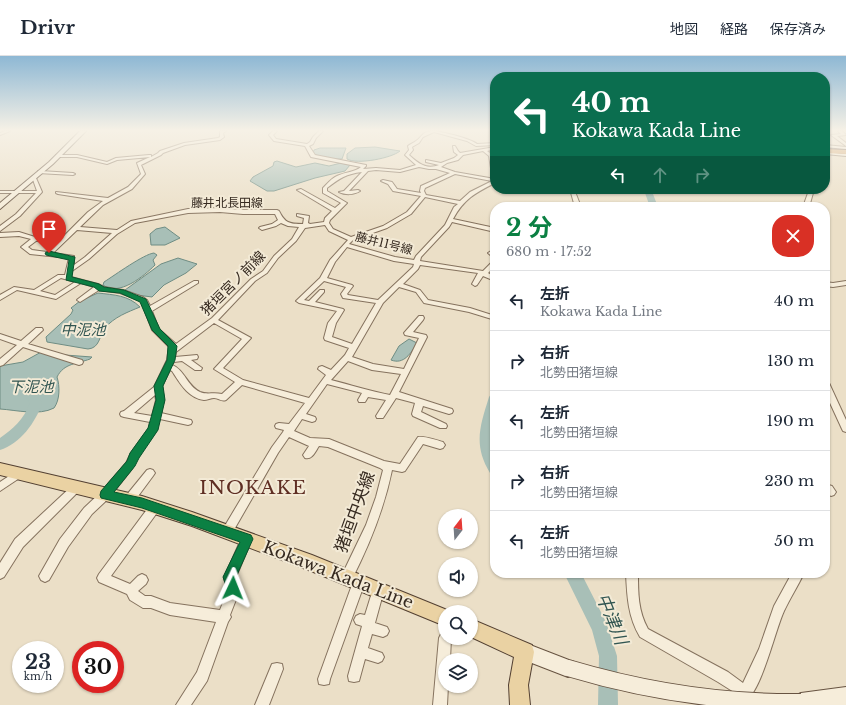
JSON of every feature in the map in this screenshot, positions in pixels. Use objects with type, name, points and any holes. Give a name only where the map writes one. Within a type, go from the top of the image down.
[{"type":"main road","name":"Kokawa Kada Line","points":[[0,469],[154,507],[247,539],[438,614]]},
{"type":"main road","points":[[478,631],[525,652],[519,678],[518,699],[520,705]]},
{"type":"street","points":[[0,207],[52,161]]},
{"type":"street","points":[[100,161],[108,163],[111,161]]},
{"type":"street","points":[[49,253],[77,228],[90,213],[130,188],[143,174],[139,164],[144,161]]},
{"type":"street","points":[[344,161],[364,166],[358,171]]},
{"type":"street","points":[[414,161],[425,169],[436,167],[449,161]]},
{"type":"street","points":[[428,162],[442,164]]},
{"type":"street","points":[[351,239],[331,230],[326,223],[327,219],[344,203],[324,191],[330,183],[342,176],[358,171],[400,171],[419,166]]},
{"type":"street","points":[[436,167],[454,173],[490,179]]},
{"type":"street","points":[[346,192],[367,170]]},
{"type":"street","points":[[40,172],[73,174]]},
{"type":"street","points":[[424,195],[422,189],[426,185],[454,173]]},
{"type":"street","points":[[342,176],[350,178]]},
{"type":"street","points":[[34,178],[40,192]]},
{"type":"street","points":[[383,181],[390,183],[395,190],[462,203]]},
{"type":"street","points":[[330,183],[340,185]]},
{"type":"street","points":[[227,532],[285,428],[300,415],[325,381],[347,358],[354,348],[370,316],[380,302],[400,285],[416,268],[418,257],[439,236],[457,207],[472,193],[490,183]]},
{"type":"street","points":[[300,190],[313,195],[336,211]]},
{"type":"street","points":[[332,196],[346,192],[353,193],[358,191]]},
{"type":"street","points":[[0,192],[40,192]]},
{"type":"street","points":[[0,229],[18,215],[40,192]]},
{"type":"street","points":[[58,193],[109,200]]},
{"type":"street","points":[[354,348],[328,338],[332,323],[341,310],[299,301],[323,279],[329,266],[351,239],[385,226],[409,213],[424,195]]},
{"type":"street","points":[[268,212],[276,204]]},
{"type":"street","name":"藤井北長田線","points":[[70,270],[87,258],[116,232],[133,222],[188,211],[220,210],[277,212],[281,220],[286,223],[315,226],[326,223]]},
{"type":"street","points":[[299,215],[307,217],[305,225]]},
{"type":"street","points":[[262,228],[274,225],[281,220]]},
{"type":"street","points":[[125,221],[133,222]]},
{"type":"street","points":[[448,221],[490,229]]},
{"type":"street","name":"猪垣宮ノ前線","points":[[173,350],[214,320],[253,280],[265,272],[276,256],[294,240],[305,225]]},
{"type":"street","points":[[479,234],[483,227]]},
{"type":"street","points":[[77,228],[116,232]]},
{"type":"street","points":[[0,235],[18,234],[34,239],[66,238]]},
{"type":"street","points":[[34,239],[24,247],[30,252],[49,253],[72,258],[68,278]]},
{"type":"street","name":"藤井11号線","points":[[345,245],[394,259],[483,273],[490,276]]},
{"type":"street","points":[[475,284],[490,267]]},
{"type":"street","points":[[36,292],[60,276],[96,285],[107,290],[121,291],[141,298],[148,310],[156,330],[170,343],[173,350],[158,388],[125,414],[188,422]]},
{"type":"street","points":[[323,279],[350,286],[344,294],[344,297],[380,302]]},
{"type":"street","points":[[0,298],[16,288],[56,297],[80,281]]},
{"type":"street","points":[[148,310],[196,282]]},
{"type":"street","points":[[830,285],[846,283]]},
{"type":"street","points":[[400,285],[418,291],[426,302],[470,310],[490,316]]},
{"type":"street","points":[[80,300],[98,287]]},
{"type":"street","points":[[311,303],[322,291]]},
{"type":"street","points":[[380,416],[393,396],[423,337],[408,333],[421,318]]},
{"type":"street","points":[[214,320],[247,338],[218,369],[240,382],[310,401]]},
{"type":"street","points":[[0,363],[39,330]]},
{"type":"street","points":[[0,336],[78,362]]},
{"type":"street","points":[[169,363],[183,358],[194,357]]},
{"type":"street","points":[[183,358],[198,368]]},
{"type":"street","points":[[347,358],[372,367],[406,372]]},
{"type":"street","points":[[169,363],[189,389],[201,396],[214,395],[223,398],[240,382]]},
{"type":"street","points":[[322,369],[332,374]]},
{"type":"street","points":[[325,381],[370,394],[393,396],[449,411]]},
{"type":"street","points":[[46,576],[64,543],[88,511],[105,495],[132,463],[134,456],[153,430],[160,400],[158,388]]},
{"type":"street","points":[[362,400],[367,392]]},
{"type":"street","points":[[830,394],[846,429]]},
{"type":"street","points":[[420,402],[416,414],[443,426]]},
{"type":"street","points":[[300,415],[312,419]]},
{"type":"street","name":"猪垣中央線","points":[[285,428],[309,442],[329,443],[383,465],[388,470],[359,555],[353,580]]},
{"type":"street","points":[[383,465],[402,468],[421,440],[440,445]]},
{"type":"street","points":[[308,455],[316,442]]},
{"type":"street","points":[[129,500],[150,473]]},
{"type":"street","points":[[0,487],[18,474]]},
{"type":"street","points":[[0,573],[20,543],[76,488]]},
{"type":"street","points":[[154,507],[103,578],[131,590],[134,596],[143,602],[151,602],[170,609],[224,616]]},
{"type":"street","points":[[183,705],[202,676],[233,592],[230,577],[247,539]]},
{"type":"street","points":[[632,578],[634,611],[638,625],[644,633],[723,677],[745,692]]},
{"type":"street","points":[[738,705],[751,683],[765,650],[778,610],[795,578]]},
{"type":"street","points":[[131,590],[142,580]]},
{"type":"street","points":[[324,679],[353,580]]},
{"type":"street","points":[[354,676],[365,623],[378,590]]},
{"type":"street","points":[[365,623],[383,631]]},
{"type":"street","points":[[440,705],[444,645]]},
{"type":"street","points":[[360,652],[378,657]]},
{"type":"street","points":[[525,652],[568,668],[626,686],[688,698],[752,703],[800,702],[846,696]]},
{"type":"street","points":[[262,705],[277,669]]},
{"type":"water","points":[[278,161],[296,167],[315,163],[329,166],[341,163],[350,165],[345,171],[315,178],[274,191],[267,191],[250,181],[253,177],[273,166],[274,162]]},
{"type":"water","points":[[237,201],[245,203],[248,207],[242,211],[220,208],[224,204]]},
{"type":"water","points":[[165,227],[180,238],[165,245],[151,245],[150,234],[156,229]]},
{"type":"water","points":[[154,253],[157,255],[153,260],[155,265],[131,284],[116,288],[109,288],[103,285],[104,282],[129,265],[149,254]]},
{"type":"water","points":[[178,258],[197,264],[186,273],[164,285],[152,297],[137,295],[125,290],[161,264]]},
{"type":"water","name":"中泥池","points":[[98,293],[126,298],[140,307],[121,315],[109,324],[103,331],[97,344],[92,348],[88,349],[47,342],[46,337],[71,314],[73,310],[71,308],[80,301]]},
{"type":"water","points":[[409,339],[417,343],[410,354],[400,361],[391,360],[399,346]]},
{"type":"water","name":"下泥池","points":[[43,351],[65,355],[92,357],[90,359],[67,366],[60,372],[57,377],[59,385],[58,397],[54,408],[41,412],[0,409],[0,366],[23,362]]},
{"type":"waterway","name":"中津川","points":[[649,194],[652,202]]},
{"type":"waterway","points":[[0,445],[17,432],[31,415],[36,403],[31,396]]},
{"type":"waterway","name":"中津川","points":[[490,415],[486,434],[487,452],[490,461]]},
{"type":"waterway","name":"中津川","points":[[575,578],[600,628],[608,656],[608,705]]},
{"type":"district","name":"INOKAKE","points":[[253,487]]},
{"type":"route","points":[[49,253],[73,258],[68,278],[96,285],[102,290],[121,291],[144,300],[156,330],[170,343],[173,350],[171,360],[158,386],[161,398],[155,416],[153,430],[134,456],[132,463],[105,495],[142,503],[247,539],[230,577],[233,588]]}]
